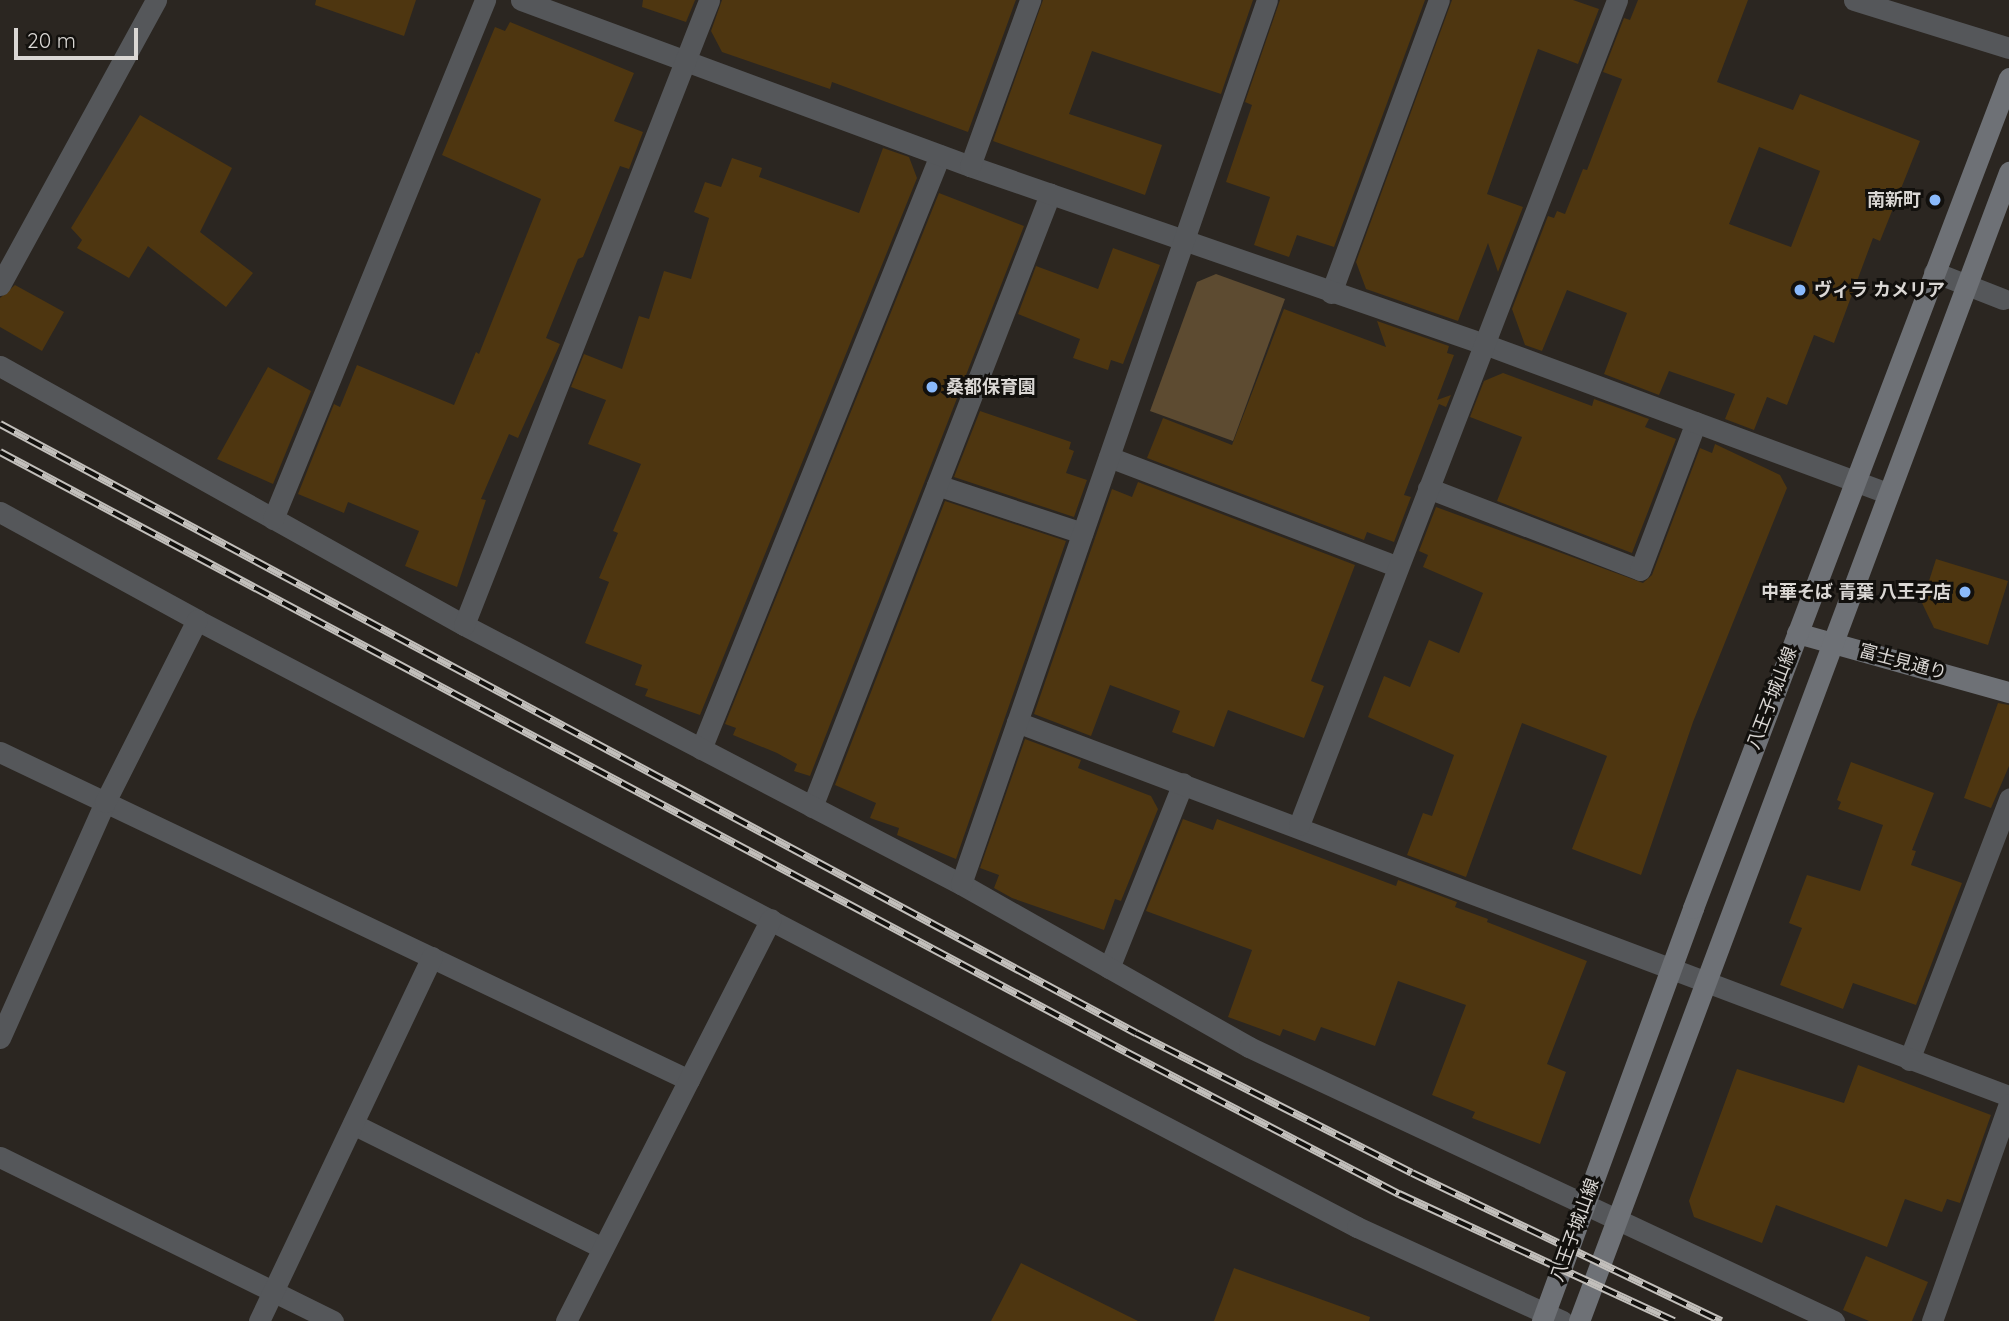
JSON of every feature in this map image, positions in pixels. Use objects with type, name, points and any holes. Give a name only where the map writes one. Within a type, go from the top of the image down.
[{"type":"main road","name":"八王子城山線","points":[[1550,1319],[1584,1204],[1797,633],[2009,78]]},
{"type":"main road","name":"八王子城山線","points":[[1578,1321],[1830,642],[2009,172]]},
{"type":"main road","name":"富士見通り","points":[[1797,633],[2009,692]]},
{"type":"street","points":[[0,285],[156,0]]},
{"type":"street","points":[[273,519],[485,0]]},
{"type":"street","points":[[521,0],[970,166],[1487,345],[1887,493]]},
{"type":"street","points":[[464,625],[688,62],[709,0]]},
{"type":"street","points":[[970,166],[1030,0]]},
{"type":"street","points":[[961,884],[1267,0]]},
{"type":"street","points":[[1331,293],[1439,0]]},
{"type":"street","points":[[1299,825],[1428,488],[1487,345],[1618,0]]},
{"type":"street","points":[[1854,0],[2009,48]]},
{"type":"street","points":[[701,749],[940,155]]},
{"type":"street","points":[[812,807],[1050,194]]},
{"type":"street","points":[[1934,272],[2006,300]]},
{"type":"street","points":[[0,366],[464,625],[961,884],[1249,1047],[1834,1321]]},
{"type":"street","points":[[1428,488],[1640,570],[1696,422]]},
{"type":"street","points":[[1109,457],[1398,567]]},
{"type":"street","points":[[937,485],[1082,533]]},
{"type":"street","points":[[0,512],[197,620],[1357,1227],[1550,1319]]},
{"type":"street","points":[[0,1038],[105,802],[197,620]]},
{"type":"street","points":[[1017,722],[1299,825],[1671,969],[1703,984],[2009,1096]]},
{"type":"street","points":[[0,752],[689,1080]]},
{"type":"street","points":[[1109,968],[1183,783]]},
{"type":"street","points":[[1909,1060],[2009,799]]},
{"type":"street","points":[[566,1321],[771,919]]},
{"type":"street","points":[[259,1321],[432,957]]},
{"type":"street","points":[[1932,1321],[2009,1104]]},
{"type":"street","points":[[353,1124],[603,1248]]},
{"type":"street","points":[[0,1157],[333,1321]]},
{"type":"shaded area","points":[[1216,274],[1285,299],[1233,441],[1150,411],[1197,282]]},
{"type":"building","points":[[316,0],[416,0],[404,36],[315,5]]},
{"type":"building","points":[[643,0],[695,0],[686,22],[642,7]]},
{"type":"building","points":[[722,0],[1016,0],[968,132],[832,82],[830,89],[722,52],[711,31]]},
{"type":"building","points":[[1043,0],[1253,0],[1221,94],[1092,51],[1069,114],[1162,145],[1145,195],[993,141]]},
{"type":"building","points":[[1280,0],[1425,0],[1334,247],[1297,235],[1289,257],[1254,245],[1270,197],[1226,182],[1252,105],[1245,102]]},
{"type":"building","points":[[1452,0],[1573,0],[1599,9],[1578,64],[1538,49],[1487,194],[1523,207],[1498,272],[1488,243],[1458,321],[1366,289],[1356,262]]},
{"type":"building","points":[[1638,0],[1748,0],[1717,82],[1793,110],[1800,94],[1920,141],[1880,241],[1873,238],[1834,343],[1814,335],[1787,405],[1767,397],[1754,430],[1725,419],[1735,394],[1669,371],[1659,395],[1604,374],[1627,313],[1567,290],[1542,351],[1525,345],[1512,309],[1548,216],[1554,218],[1557,211],[1565,214],[1583,169],[1587,170],[1622,79],[1603,72],[1624,18],[1630,20]],"holes":[[[1759,147],[1820,171],[1791,247],[1729,224]]]},
{"type":"building","points":[[510,22],[634,73],[614,121],[643,132],[629,169],[620,166],[583,257],[578,259],[546,338],[560,344],[518,438],[509,434],[481,499],[486,500],[457,587],[405,566],[419,531],[348,502],[344,513],[298,494],[334,404],[340,407],[357,365],[454,405],[476,352],[479,354],[541,199],[442,155],[495,27],[505,31]]},
{"type":"building","points":[[140,115],[232,168],[200,232],[253,273],[226,307],[148,246],[129,278],[77,248],[82,240],[71,228]]},
{"type":"building","points":[[883,148],[909,157],[917,178],[700,715],[645,696],[648,689],[635,685],[642,665],[585,643],[609,582],[599,578],[618,533],[613,531],[641,464],[588,444],[606,400],[571,387],[584,354],[622,369],[639,316],[649,319],[664,271],[691,279],[709,218],[694,212],[705,182],[721,187],[732,158],[762,168],[759,177],[859,213]]},
{"type":"building","points":[[939,193],[1024,226],[810,776],[794,771],[797,764],[777,753],[733,735],[736,728],[725,724]]},
{"type":"building","points":[[1113,248],[1160,265],[1123,364],[1111,360],[1108,370],[1073,358],[1080,339],[1018,314],[1036,266],[1098,289]]},
{"type":"building","points":[[15,285],[64,312],[42,351],[0,327],[0,298]]},
{"type":"building","points":[[1284,309],[1386,347],[1377,321],[1449,346],[1447,353],[1454,355],[1437,400],[1451,395],[1446,407],[1439,404],[1404,495],[1411,497],[1394,542],[1367,532],[1364,540],[1147,458],[1163,418],[1232,445]]},
{"type":"building","points":[[268,367],[311,391],[273,484],[217,459]]},
{"type":"building","points":[[1503,373],[1592,406],[1594,399],[1649,419],[1645,427],[1676,439],[1632,553],[1497,501],[1522,437],[1470,417],[1484,381]]},
{"type":"building","points":[[980,411],[1071,442],[1069,449],[1074,451],[1066,473],[1087,480],[1074,517],[954,477]]},
{"type":"building","points":[[1715,444],[1780,475],[1787,488],[1693,722],[1641,875],[1572,849],[1607,756],[1522,723],[1466,877],[1407,855],[1423,813],[1432,816],[1454,755],[1368,717],[1384,676],[1410,687],[1429,640],[1459,653],[1483,593],[1423,567],[1428,555],[1419,551],[1436,507],[1643,583],[1652,575],[1700,448],[1712,453]]},
{"type":"building","points":[[1138,482],[1355,565],[1311,681],[1324,686],[1304,738],[1228,710],[1214,747],[1172,732],[1180,711],[1110,685],[1091,736],[1034,714],[1112,489],[1132,497]]},
{"type":"building","points":[[945,501],[1066,541],[956,859],[897,835],[899,828],[870,818],[876,803],[835,785]]},
{"type":"building","name":"中華そば 青葉 八王子店","points":[[1936,559],[2008,581],[1988,645],[1934,628],[1922,603]]},
{"type":"building","points":[[1998,703],[2009,705],[2009,766],[1991,808],[1964,798]]},
{"type":"building","points":[[1025,739],[1081,760],[1078,768],[1151,796],[1158,809],[1121,901],[1115,899],[1104,930],[1012,898],[994,888],[999,875],[980,868]]},
{"type":"building","points":[[1851,762],[1934,793],[1912,850],[1916,851],[1911,865],[1962,883],[1916,1005],[1853,983],[1843,1009],[1780,985],[1802,928],[1789,923],[1807,875],[1860,891],[1883,825],[1838,809],[1841,802],[1837,800]]},
{"type":"building","points":[[1183,819],[1213,830],[1217,819],[1396,886],[1398,880],[1457,902],[1455,907],[1488,919],[1487,922],[1587,961],[1547,1064],[1566,1072],[1540,1144],[1472,1118],[1475,1112],[1432,1095],[1466,1005],[1398,981],[1375,1046],[1321,1027],[1315,1041],[1283,1029],[1280,1036],[1228,1017],[1252,950],[1146,911]]},
{"type":"building","points":[[1858,1065],[1991,1115],[1960,1203],[1947,1199],[1942,1212],[1905,1199],[1887,1247],[1776,1205],[1762,1243],[1694,1217],[1689,1201],[1737,1069],[1844,1103]]},
{"type":"building","points":[[1866,1256],[1928,1282],[1912,1321],[1869,1321],[1843,1310]]},
{"type":"building","points":[[1021,1263],[1138,1321],[991,1321]]},
{"type":"building","points":[[1234,1268],[1370,1317],[1369,1321],[1214,1321]]},
{"type":"railway","points":[[0,424],[1136,1033],[1412,1173],[1721,1321]]},
{"type":"railway","points":[[0,452],[1126,1052],[1399,1194],[1674,1321]]},
{"type":"place","name":"南新町","points":[[1935,200]]},
{"type":"place","name":"ヴィラ カメリア","points":[[1800,290]]},
{"type":"place","name":"桑都保育園","points":[[932,387]]},
{"type":"place","name":"中華そば 青葉 八王子店","points":[[1965,592]]}]
